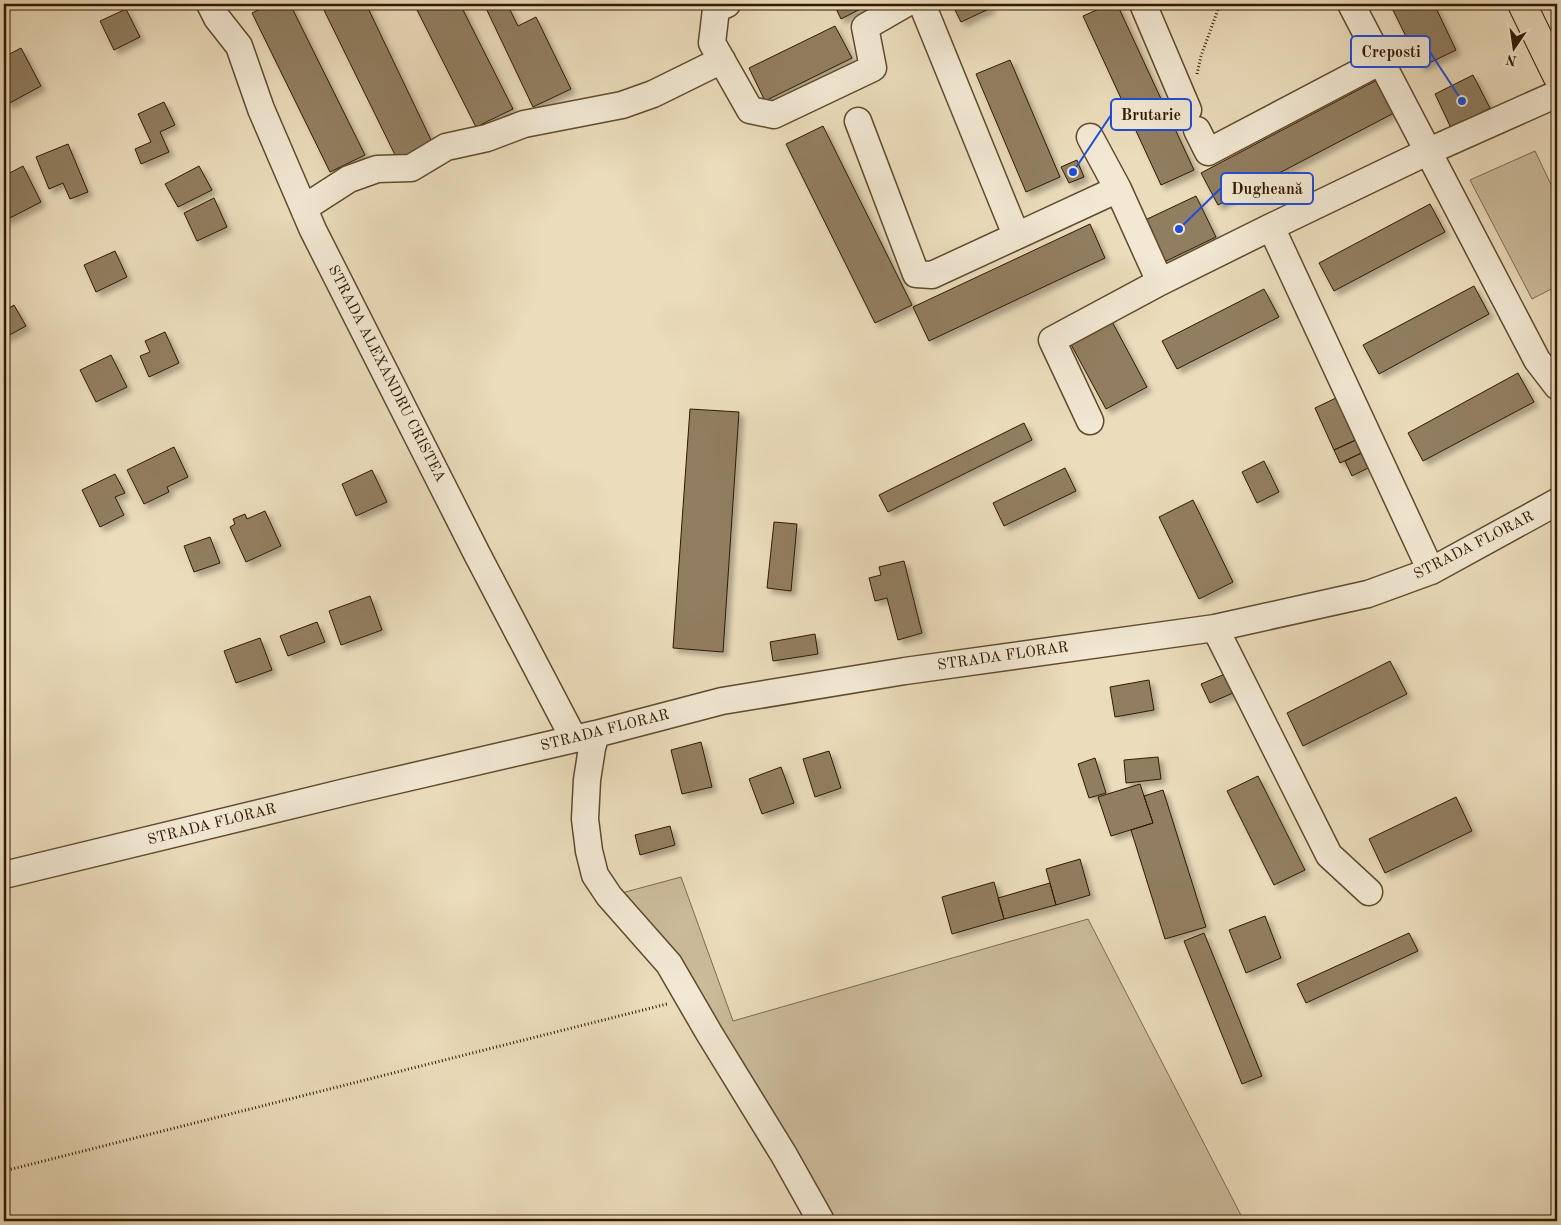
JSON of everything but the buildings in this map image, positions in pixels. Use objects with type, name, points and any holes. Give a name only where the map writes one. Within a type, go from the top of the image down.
[{"type":"main road","points":[[1522,4],[1557,76]]},
{"type":"street","name":"STRADA ALEXANDRU CRISTEA","points":[[210,4],[217,18],[239,46],[261,109],[313,230],[477,554],[585,737]]},
{"type":"street","points":[[727,4],[716,9],[712,43],[750,110],[774,116],[873,68],[865,27],[905,4]]},
{"type":"street","points":[[922,4],[1016,235]]},
{"type":"street","points":[[1143,4],[1208,152],[1381,61]]},
{"type":"street","points":[[1351,4],[1427,152],[1538,360],[1557,386]]},
{"type":"street","points":[[304,208],[349,179],[377,169],[411,168],[446,147],[487,138],[524,124],[622,105],[653,94],[722,60]]},
{"type":"street","points":[[1090,422],[1052,340],[1160,282],[1271,227],[1427,152],[1557,94]]},
{"type":"street","points":[[858,121],[916,274],[932,276],[1118,188]]},
{"type":"street","points":[[1090,137],[1118,188],[1160,282]]},
{"type":"street","points":[[1271,227],[1431,571]]},
{"type":"street","name":"STRADA FLORAR","points":[[4,875],[350,791],[585,737],[722,701],[905,671],[1215,628],[1368,594],[1431,571],[1557,502]]},
{"type":"street","points":[[1215,628],[1329,855],[1369,892]]},
{"type":"street","points":[[585,737],[592,748],[587,780],[585,819],[589,851],[595,874],[608,896],[669,964],[784,1155],[821,1221]]},
{"type":"path","points":[[1190,114],[1191,95],[1201,56],[1220,4]]},
{"type":"path","points":[[4,1171],[689,998]]},
{"type":"shaded area","points":[[1535,151],[1557,197],[1557,286],[1532,299],[1470,180]]},
{"type":"shaded area","points":[[681,877],[733,1021],[1088,919],[1244,1221],[829,1221],[618,894]]},
{"type":"place","name":"Creposti","points":[[1462,101]]},
{"type":"place","name":"Brutarie","points":[[1073,172]]},
{"type":"place","name":"Dugheană","points":[[1179,229]]}]
